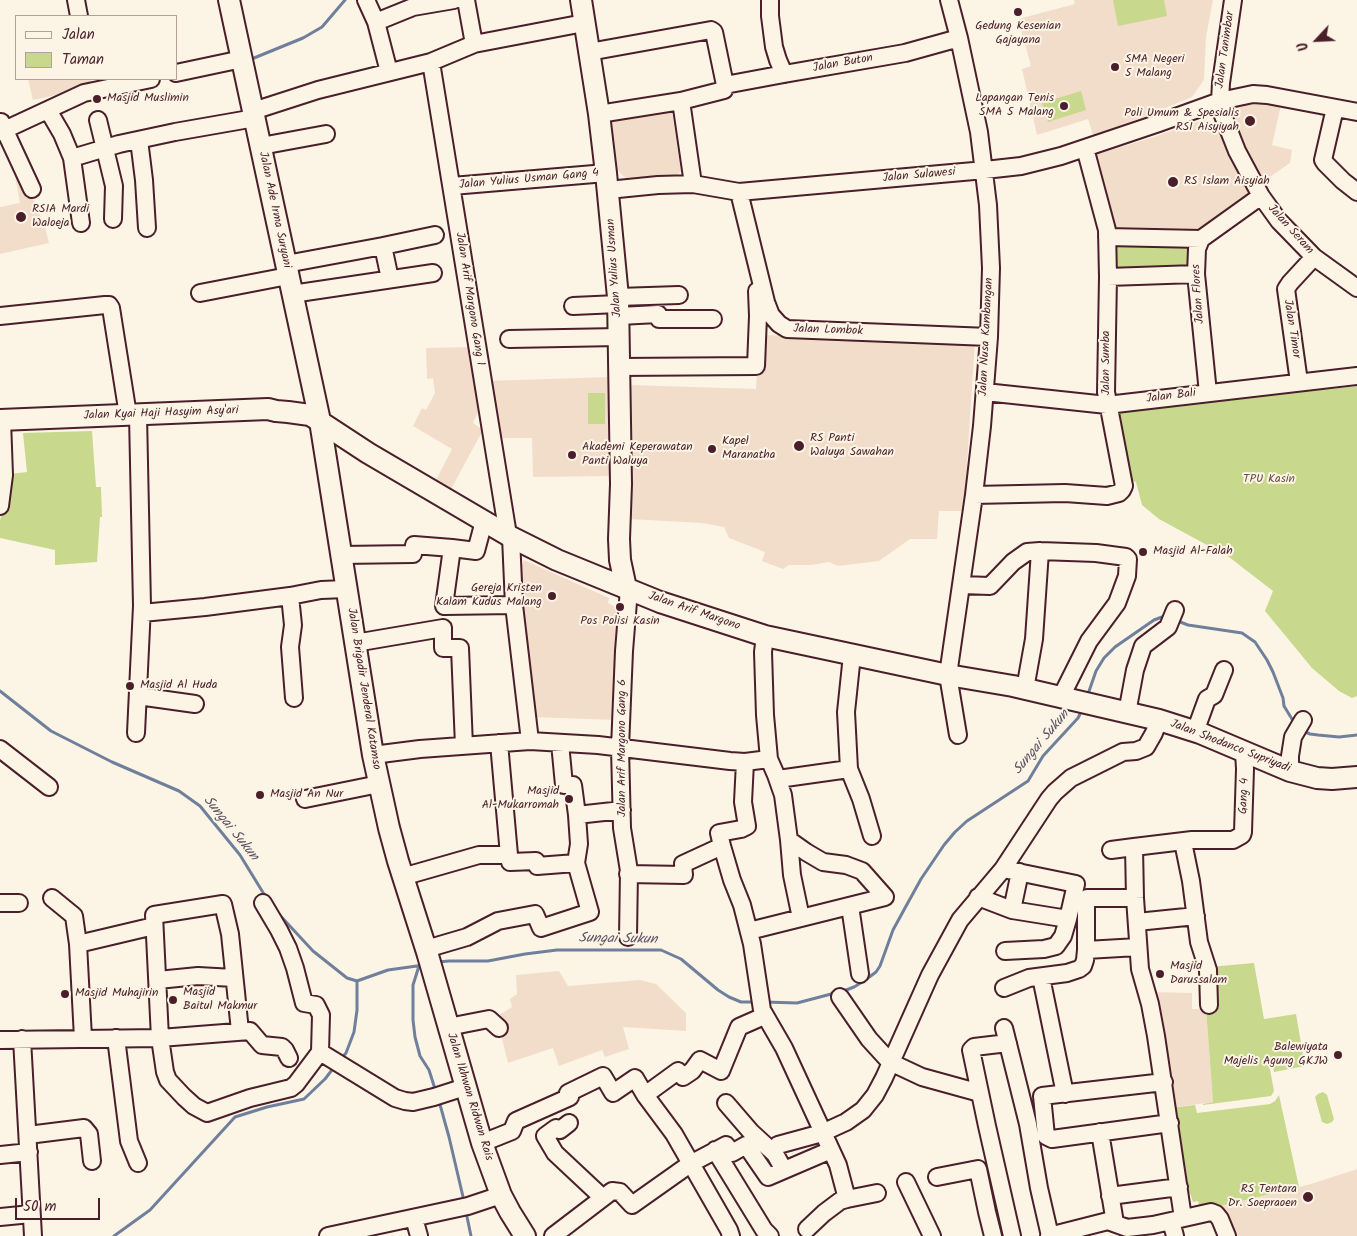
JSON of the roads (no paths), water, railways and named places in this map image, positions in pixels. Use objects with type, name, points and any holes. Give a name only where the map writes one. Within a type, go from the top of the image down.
[{"type":"main road","name":"Jalan Ade Irma Suryani","points":[[229,0],[320,421]]},
{"type":"main road","name":"Jalan Yulius Usman","points":[[581,0],[599,114],[618,305],[621,484],[619,539],[620,560],[628,589]]},
{"type":"main road","points":[[268,409],[291,401],[311,381]]},
{"type":"main road","name":"Jalan Kyai Haji Hasyim Asy'ari","points":[[1,420],[268,409],[276,412],[310,416],[320,421]]},
{"type":"main road","name":"Jalan Arif Margono","points":[[320,421],[368,453],[510,536],[557,560],[660,602],[765,636],[1104,707]]},
{"type":"main road","name":"Jalan Brigadir Jenderal Katamso","points":[[320,421],[373,755],[402,877],[426,951]]},
{"type":"main road","name":"Jalan Yulius Usman","points":[[595,576],[612,558],[619,539]]},
{"type":"main road","name":"Jalan Shodanco Supriyadi","points":[[1104,707],[1159,720],[1195,732],[1290,771],[1317,778],[1357,777]]},
{"type":"main road","name":"Jalan Ikhwan Ridwan Rais","points":[[426,951],[482,1143],[501,1195],[526,1236]]},
{"type":"street","points":[[76,0],[79,15]]},
{"type":"street","points":[[366,0],[376,22],[389,72]]},
{"type":"street","points":[[376,22],[413,7],[454,0]]},
{"type":"street","points":[[466,0],[474,44]]},
{"type":"street","points":[[770,0],[774,48],[784,74]]},
{"type":"street","name":"Jalan Nusa Kambangan","points":[[949,0],[979,132],[985,170],[991,268],[985,392],[974,495],[948,675],[958,735]]},
{"type":"street","name":"Jalan Tanimbar","points":[[1220,101],[1233,0]]},
{"type":"street","points":[[72,158],[138,140],[254,115],[318,90],[431,62],[474,44],[584,22]]},
{"type":"street","points":[[589,52],[711,30],[714,32],[725,85]]},
{"type":"street","name":"Jalan Buton","points":[[680,101],[724,90],[725,85],[905,53],[959,38]]},
{"type":"street","points":[[178,73],[242,59]]},
{"type":"street","name":"Jalan Arif Margono Gang 1","points":[[431,62],[510,536],[514,605],[530,740]]},
{"type":"street","points":[[32,189],[1,127],[48,110],[84,93],[94,85],[142,80]]},
{"type":"street","name":"Jalan Sulawesi","points":[[607,181],[658,185],[693,184],[739,192],[1021,166],[1061,156],[1220,101],[1253,94],[1267,94],[1357,112]]},
{"type":"street","points":[[599,114],[680,101],[693,184]]},
{"type":"street","name":"Jalan Seram","points":[[1220,101],[1222,113],[1234,144],[1250,178],[1279,221],[1314,257],[1357,288]]},
{"type":"street","points":[[1336,108],[1323,160],[1324,164],[1357,192]]},
{"type":"street","points":[[48,110],[62,134],[72,158],[81,223]]},
{"type":"street","points":[[98,120],[114,186],[113,219]]},
{"type":"street","points":[[261,146],[326,134]]},
{"type":"street","points":[[138,140],[144,180],[147,228]]},
{"type":"street","name":"Jalan Sumba","points":[[974,495],[1065,493],[1107,496],[1121,491],[1123,488],[1124,483],[1107,404],[1108,277],[1106,225],[1085,148]]},
{"type":"street","name":"Jalan Yulius Usman Gang 4","points":[[452,186],[607,181]]},
{"type":"street","points":[[619,367],[756,366],[764,315],[755,259],[739,192]]},
{"type":"street","points":[[1107,237],[1201,239],[1261,196]]},
{"type":"street","points":[[200,293],[288,278],[383,246],[435,235]]},
{"type":"street","name":"Jalan Flores","points":[[1201,239],[1197,249],[1196,274],[1208,393]]},
{"type":"street","points":[[383,246],[390,279]]},
{"type":"street","name":"Jalan Timor","points":[[1299,382],[1286,289],[1314,257]]},
{"type":"street","points":[[288,278],[390,279],[433,273]]},
{"type":"street","points":[[1108,277],[1196,274]]},
{"type":"street","points":[[573,306],[618,305],[679,295]]},
{"type":"street","points":[[0,316],[105,304],[111,308],[133,415],[142,609],[136,733]]},
{"type":"street","points":[[618,305],[658,314],[658,319],[713,319]]},
{"type":"street","name":"Jalan Lombok","points":[[764,315],[787,329],[988,337]]},
{"type":"street","points":[[509,339],[619,337]]},
{"type":"street","name":"Jalan Bali","points":[[985,392],[1107,404],[1357,376]]},
{"type":"street","points":[[0,506],[4,475],[1,420]]},
{"type":"street","points":[[341,555],[413,554],[414,545],[476,551],[484,521]]},
{"type":"street","points":[[452,548],[444,606],[514,605]]},
{"type":"street","points":[[1025,689],[1034,639],[1040,551]]},
{"type":"street","points":[[962,585],[990,586],[1013,562],[1027,552],[1096,553],[1126,557],[1129,562],[1127,576],[1117,603],[1089,641],[1061,698]]},
{"type":"street","points":[[142,609],[205,607],[321,590],[346,589]]},
{"type":"street","name":"Jalan Arif Margono Gang 6","points":[[628,589],[620,748],[622,828],[628,874],[628,937]]},
{"type":"street","points":[[290,596],[292,626],[290,647],[294,698]]},
{"type":"street","points":[[1127,713],[1135,670],[1143,646],[1168,627],[1176,610]]},
{"type":"street","points":[[355,643],[443,628],[443,648],[460,648],[464,746]]},
{"type":"street","points":[[765,636],[763,652],[764,706],[769,759],[783,796],[790,840],[792,874],[801,918]]},
{"type":"street","points":[[852,655],[846,712],[849,769],[862,799],[872,836]]},
{"type":"street","points":[[1195,732],[1207,700],[1214,695],[1224,670]]},
{"type":"street","points":[[138,696],[195,704]]},
{"type":"street","points":[[778,1145],[822,1133],[846,1122],[864,1110],[875,1095],[930,975],[960,920],[1003,869],[1049,799],[1071,778],[1123,752],[1142,750],[1149,742],[1159,720]]},
{"type":"street","points":[[1290,771],[1293,738],[1303,720]]},
{"type":"street","points":[[373,755],[420,749],[530,740],[744,762],[769,759]]},
{"type":"street","points":[[499,743],[510,862],[536,861],[537,866],[576,862]]},
{"type":"street","points":[[426,951],[467,937],[498,921],[535,914],[541,928],[590,912],[576,862],[579,844],[573,785],[564,785],[560,743]]},
{"type":"street","points":[[0,750],[49,787]]},
{"type":"street","name":"Gang 4","points":[[1183,842],[1192,840],[1233,840],[1244,832],[1244,752]]},
{"type":"street","points":[[744,762],[744,802],[747,826],[719,833],[722,846],[749,931],[763,1013],[784,1048],[838,1165],[847,1199]]},
{"type":"street","points":[[778,779],[849,769]]},
{"type":"street","points":[[305,799],[379,784]]},
{"type":"street","points":[[577,815],[622,810]]},
{"type":"street","points":[[749,931],[885,898],[862,871],[846,865],[823,862],[790,840]]},
{"type":"street","points":[[1111,850],[1183,842],[1191,880],[1199,942],[1208,970],[1209,1005]]},
{"type":"street","points":[[628,874],[684,875],[683,864],[722,846]]},
{"type":"street","points":[[1134,847],[1135,898],[1140,969],[1150,1004],[1170,1123],[1179,1187],[1176,1225]]},
{"type":"street","points":[[402,877],[479,855],[509,855]]},
{"type":"street","points":[[1003,869],[1076,884],[1063,936],[1056,946],[1005,951]]},
{"type":"street","points":[[1012,910],[1020,872]]},
{"type":"street","points":[[978,897],[1012,910],[1068,919]]},
{"type":"street","points":[[52,898],[74,916],[78,944],[82,1038]]},
{"type":"street","points":[[1004,988],[1029,978],[1067,973],[1082,966],[1086,950],[1087,898],[1135,898]]},
{"type":"street","points":[[0,903],[19,902]]},
{"type":"street","points":[[263,903],[288,948],[304,1003],[316,1005],[320,1011],[332,1059],[395,1098],[405,1101],[413,1102],[465,1087]]},
{"type":"street","points":[[240,1032],[230,934],[222,904],[154,915],[160,1038],[165,1072],[168,1080],[194,1106],[207,1112],[250,1098],[291,1088],[332,1059]]},
{"type":"street","points":[[850,906],[860,974]]},
{"type":"street","points":[[1137,922],[1196,916]]},
{"type":"street","points":[[78,944],[154,926]]},
{"type":"street","points":[[1086,950],[1138,947]]},
{"type":"street","points":[[158,980],[198,976],[234,978]]},
{"type":"street","points":[[1041,977],[1065,1094]]},
{"type":"street","points":[[840,997],[869,1039],[890,1062],[922,1076],[980,1093]]},
{"type":"street","points":[[645,1095],[678,1071],[683,1077],[692,1071],[700,1060],[721,1071],[739,1027],[763,1013]]},
{"type":"street","points":[[447,1025],[489,1020],[499,1028]]},
{"type":"street","points":[[0,1040],[160,1038],[250,1031],[262,1045],[282,1047],[289,1058]]},
{"type":"street","points":[[1012,1236],[972,1050],[974,1047],[1006,1035],[1028,1124],[1038,1188],[1050,1236],[1082,1227],[1097,1230],[1108,1221],[1127,1228],[1176,1225],[1211,1212],[1216,1214],[1227,1236]]},
{"type":"street","points":[[116,1038],[129,1141],[138,1163]]},
{"type":"street","points":[[22,1039],[33,1236]]},
{"type":"street","points":[[482,1143],[512,1131],[516,1121],[570,1097],[568,1093],[603,1076],[613,1093],[635,1078],[645,1095],[674,1134],[731,1236]]},
{"type":"street","points":[[1164,1082],[1042,1096],[1046,1136],[1052,1139],[1170,1123]]},
{"type":"street","points":[[726,1103],[751,1132],[775,1154],[784,1170]]},
{"type":"street","points":[[1028,1124],[1045,1121]]},
{"type":"street","points":[[569,1123],[560,1130],[556,1128],[545,1136],[555,1153],[606,1196]]},
{"type":"street","points":[[28,1135],[84,1128],[89,1134],[92,1161]]},
{"type":"street","points":[[1100,1132],[1115,1223]]},
{"type":"street","points":[[553,1236],[612,1191],[620,1192],[632,1205],[690,1164],[726,1145],[732,1153],[746,1145],[768,1177],[831,1150]]},
{"type":"street","points":[[716,1150],[764,1230],[770,1236]]},
{"type":"street","points":[[0,1155],[29,1152]]},
{"type":"street","points":[[937,1177],[996,1166]]},
{"type":"street","points":[[978,1169],[993,1236]]},
{"type":"street","points":[[906,1182],[932,1236]]},
{"type":"street","points":[[1110,1196],[1179,1187]]},
{"type":"street","points":[[806,1229],[840,1201],[877,1193]]},
{"type":"street","points":[[328,1236],[465,1206],[501,1195]]},
{"type":"street","points":[[0,1217],[31,1214]]},
{"type":"street","points":[[414,1218],[419,1236]]},
{"type":"waterway","points":[[254,58],[303,38],[322,27],[345,0]]},
{"type":"waterway","name":"Sungai Sukun","points":[[1087,697],[1096,671],[1104,658],[1115,647],[1154,620],[1162,617],[1167,618]]},
{"type":"waterway","name":"Sungai Sukun","points":[[1175,620],[1188,625],[1242,633],[1255,642],[1273,672],[1283,698],[1284,706],[1295,724]]},
{"type":"waterway","name":"Sungai Sukun","points":[[0,691],[51,731],[112,762],[179,791],[200,806],[240,855],[267,899]]},
{"type":"waterway","name":"Sungai Sukun","points":[[841,992],[854,987],[876,972],[893,930],[921,879],[955,832],[967,821],[1028,781],[1043,756],[1078,718],[1082,710]]},
{"type":"waterway","name":"Sungai Sukun","points":[[1303,731],[1310,734],[1339,737],[1357,735]]},
{"type":"waterway","name":"Sungai Sukun","points":[[275,910],[313,951],[347,978],[357,981],[388,970],[424,965]]},
{"type":"waterway","name":"Sungai Sukun","points":[[438,962],[488,961],[557,950],[661,950],[681,959],[729,997],[741,1002],[757,1002]]},
{"type":"waterway","points":[[419,966],[413,985],[415,1037],[420,1056],[429,1070],[436,1092]]},
{"type":"waterway","points":[[341,1059],[346,1053],[354,1032],[357,1010],[357,981]]},
{"type":"waterway","name":"Sungai Sukun","points":[[765,1002],[797,1003],[835,993]]},
{"type":"waterway","points":[[114,1236],[150,1210],[235,1117],[267,1107],[304,1099],[325,1079],[335,1066]]},
{"type":"waterway","points":[[439,1101],[464,1201]]},
{"type":"waterway","points":[[466,1212],[471,1236]]},
{"type":"place","name":"Gedung Kesenian Gajayana","points":[[1018,12]]},
{"type":"place","name":"SMA Negeri 5 Malang","points":[[1115,67]]},
{"type":"place","name":"Masjid Muslimin","points":[[97,99]]},
{"type":"place","name":"Lapangan Tenis SMA 5 Malang","points":[[1064,106]]},
{"type":"place","name":"Poli Umum & Spesialis RSI Aisyiyah","points":[[1250,121]]},
{"type":"place","name":"RS Islam Aisyiah","points":[[1173,182]]},
{"type":"place","name":"RSIA Mardi Waloeja","points":[[21,217]]},
{"type":"place","name":"RS Panti Waluya Sawahan","points":[[799,446]]},
{"type":"place","name":"Kapel Maranatha","points":[[712,449]]},
{"type":"place","name":"Akademi Keperawatan Panti Waluya","points":[[572,455]]},
{"type":"place","name":"Masjid Al-Falah","points":[[1143,552]]},
{"type":"place","name":"Gereja Kristen Kalam Kudus Malang","points":[[552,596]]},
{"type":"place","name":"Pos Polisi Kasin","points":[[620,607]]},
{"type":"place","name":"Masjid Al Huda","points":[[130,686]]},
{"type":"place","name":"Masjid An Nur","points":[[260,795]]},
{"type":"place","name":"Masjid Al-Mukarromah","points":[[569,799]]},
{"type":"place","name":"Masjid Darussalam","points":[[1160,974]]},
{"type":"place","name":"Masjid Muhajirin","points":[[65,994]]},
{"type":"place","name":"Masjid Baitul Makmur","points":[[173,1000]]},
{"type":"place","name":"Balewiyata Majelis Agung GKJW","points":[[1338,1055]]},
{"type":"place","name":"RS Tentara Dr. Soepraoen","points":[[1308,1197]]},
{"type":"park label","name":"TPU Kasin","points":[[1269,480]]}]
